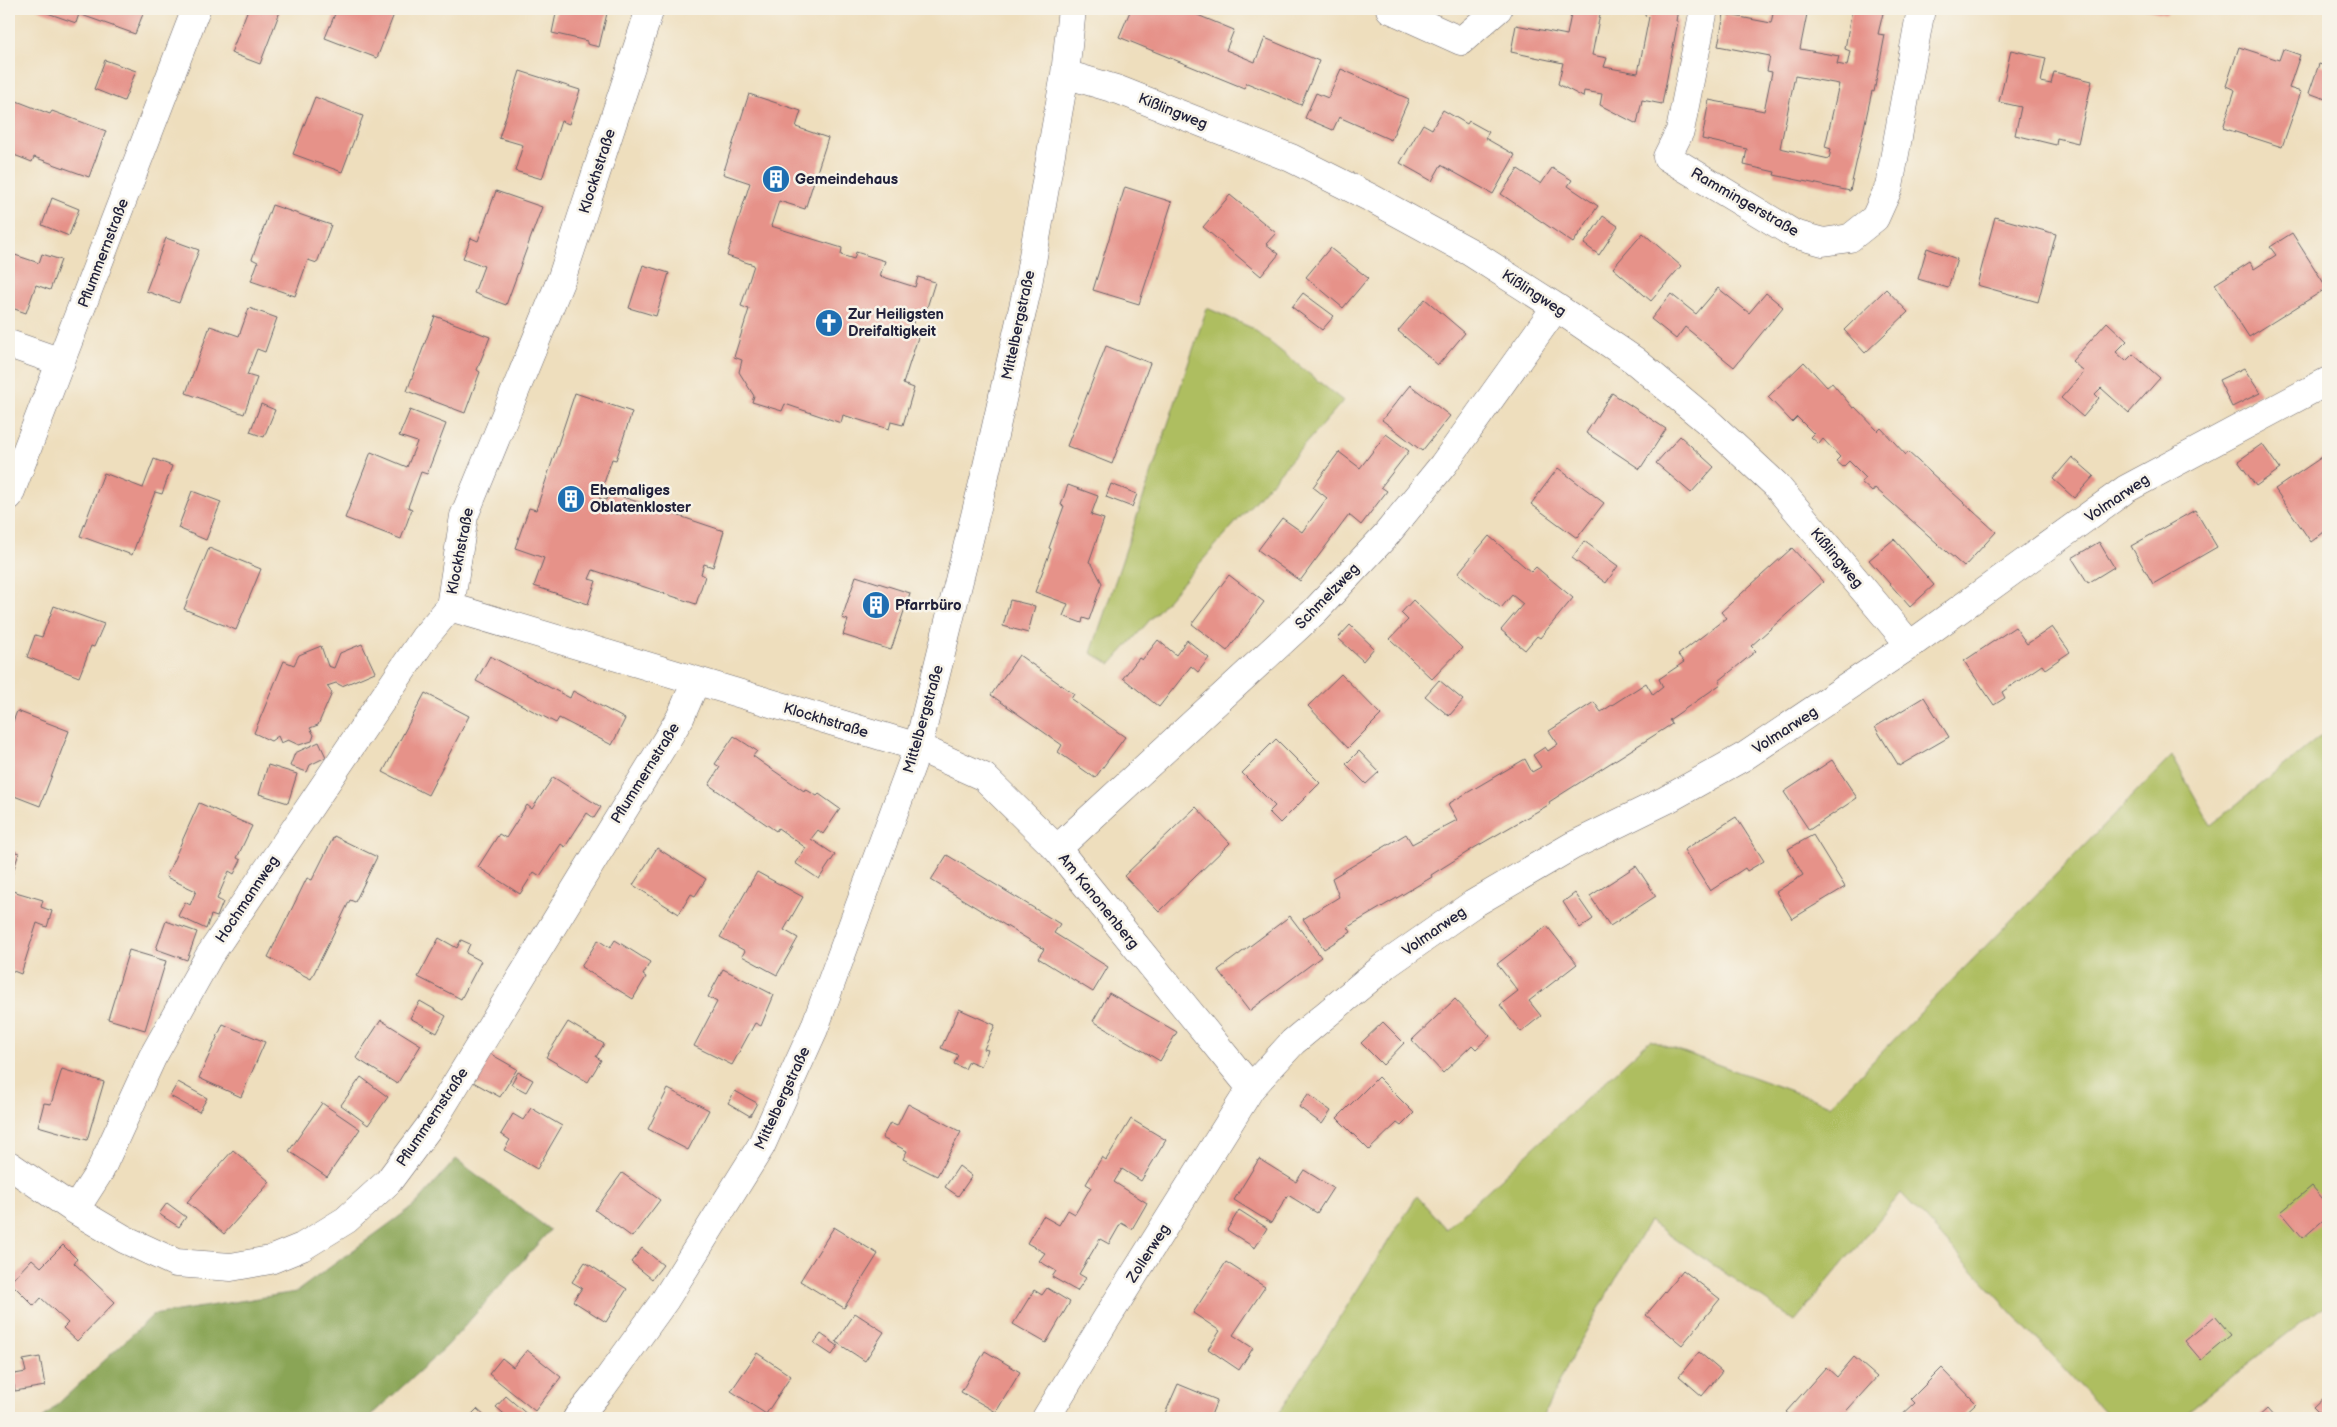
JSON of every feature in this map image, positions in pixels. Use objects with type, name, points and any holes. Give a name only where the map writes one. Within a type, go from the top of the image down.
[{"type":"street","name":"Pflummernstraße","points":[[9,496],[196,9]]},
{"type":"street","name":"Klockhstraße","points":[[650,9],[562,277],[464,516],[450,607],[918,747]]},
{"type":"street","name":"Mittelbergstraße","points":[[577,1418],[603,1386],[665,1300],[761,1146],[814,1029],[918,747],[985,475],[1027,290],[1065,74],[1072,9]]},
{"type":"street","points":[[1390,9],[1461,41],[1498,9]]},
{"type":"street","name":"Rammingerstraße","points":[[1704,9],[1680,131],[1667,157],[1794,234],[1822,242],[1850,238],[1876,218],[1889,187],[1921,9]]},
{"type":"street","name":"Kißlingweg","points":[[1065,74],[1119,90],[1291,158],[1371,198],[1470,252],[1556,307],[1634,360],[1706,420],[1775,484],[1910,645]]},
{"type":"street","name":"Schmelzweg","points":[[1057,849],[1314,612],[1386,534],[1443,465],[1556,307]]},
{"type":"street","points":[[9,344],[61,362]]},
{"type":"street","name":"Volmarweg","points":[[1251,1088],[1293,1042],[1386,965],[1473,904],[1572,846],[1666,800],[1745,756],[1910,645],[2126,489],[2328,381]]},
{"type":"street","name":"Hochmannweg","points":[[75,1210],[100,1171],[152,1058],[209,956],[424,638],[450,607]]},
{"type":"street","name":"Pflummernstraße","points":[[9,1165],[75,1210],[124,1239],[176,1263],[231,1267],[270,1260],[302,1247],[346,1220],[388,1182],[432,1123],[680,718],[696,681]]},
{"type":"street","name":"Am Kanonenberg","points":[[918,747],[984,777],[1057,849],[1251,1088]]},
{"type":"street","name":"Zollerweg","points":[[1046,1418],[1104,1321],[1251,1088]]},
{"type":"green space","points":[[1207,308],[1252,328],[1343,401],[1111,664],[1091,653]]},
{"type":"green space","points":[[2328,730],[2328,1302],[2179,1418],[2110,1418],[1901,1193],[1795,1321],[1649,1221],[1572,1356],[1542,1418],[1276,1418],[1417,1196],[1446,1229],[1650,1040],[1830,1105],[2172,756],[2211,825]]},
{"type":"green space","points":[[456,1159],[550,1230],[447,1346],[369,1417],[43,1418],[153,1315],[296,1292],[415,1205]]},
{"type":"building","points":[[36,9],[145,9],[135,34],[79,14],[76,23]]},
{"type":"building","points":[[248,9],[281,9],[260,64],[231,53]]},
{"type":"building","points":[[337,9],[396,9],[377,58],[325,38]]},
{"type":"building","points":[[557,9],[608,9],[599,47],[587,44],[587,41],[552,33]]},
{"type":"building","points":[[1131,9],[1183,9],[1234,30],[1226,50],[1255,62],[1265,38],[1319,61],[1301,105],[1247,83],[1244,88],[1119,37]]},
{"type":"building","points":[[1572,9],[1601,9],[1592,55],[1607,58],[1604,67],[1638,73],[1649,17],[1645,16],[1646,9],[1678,9],[1676,21],[1678,21],[1662,104],[1642,100],[1637,124],[1600,105],[1602,94],[1584,91],[1583,97],[1558,84],[1563,63],[1511,52],[1516,25],[1567,35]]},
{"type":"building","points":[[1774,9],[1808,9],[1800,49],[1839,56],[1837,64],[1847,66],[1850,51],[1845,49],[1852,9],[1884,9],[1878,34],[1885,35],[1874,92],[1872,91],[1850,191],[1774,175],[1775,172],[1744,165],[1747,149],[1702,139],[1709,100],[1764,111],[1772,72],[1767,71],[1770,56],[1718,46],[1724,14],[1771,23]],"holes":[[[1795,76],[1839,84],[1825,147],[1831,149],[1829,159],[1780,148]]]},
{"type":"building","points":[[2144,9],[2168,9],[2167,14]]},
{"type":"building","points":[[2239,47],[2279,60],[2283,49],[2300,55],[2289,88],[2301,92],[2282,147],[2223,128],[2235,90],[2226,86]]},
{"type":"building","points":[[2011,50],[2046,58],[2041,82],[2051,84],[2054,72],[2092,81],[2078,143],[2057,138],[2056,145],[2015,135],[2021,107],[1999,102]]},
{"type":"building","points":[[105,60],[136,71],[124,101],[94,89]]},
{"type":"building","points":[[2319,64],[2328,67],[2328,100],[2309,93]]},
{"type":"building","points":[[1341,69],[1409,99],[1391,140],[1339,117],[1333,130],[1305,118],[1316,93],[1328,98]]},
{"type":"building","points":[[520,71],[580,90],[569,124],[561,121],[542,179],[515,171],[523,145],[499,138]]},
{"type":"building","name":"Zur Heiligsten Dreifaltigkeit","points":[[749,94],[801,111],[796,127],[828,138],[805,209],[779,201],[771,226],[842,248],[841,255],[854,259],[856,252],[885,261],[880,276],[915,287],[918,277],[935,282],[924,317],[916,314],[911,329],[920,331],[903,384],[914,388],[903,425],[891,422],[889,429],[843,415],[841,423],[785,404],[782,411],[752,402],[754,396],[739,372],[742,360],[734,357],[749,309],[741,306],[754,265],[727,256],[750,183],[723,174]]},
{"type":"building","points":[[315,97],[363,116],[342,172],[293,154]]},
{"type":"building","points":[[9,98],[50,114],[52,111],[106,131],[89,177],[34,157],[32,162],[9,153]]},
{"type":"building","points":[[1443,110],[1467,124],[1469,121],[1489,132],[1485,138],[1515,155],[1493,194],[1441,165],[1432,181],[1400,163],[1423,124],[1432,129]]},
{"type":"building","points":[[1552,168],[1572,180],[1568,186],[1598,206],[1573,243],[1501,194],[1518,169],[1541,184]]},
{"type":"building","points":[[1125,187],[1172,202],[1139,304],[1093,290]]},
{"type":"building","points":[[496,191],[542,207],[506,305],[474,293],[484,266],[463,258],[471,238],[478,241]]},
{"type":"building","points":[[1230,195],[1276,233],[1266,244],[1279,254],[1261,276],[1203,227]]},
{"type":"building","points":[[52,198],[79,209],[69,236],[42,225]]},
{"type":"building","points":[[272,205],[331,225],[317,263],[308,260],[295,296],[251,281],[258,262],[252,259]]},
{"type":"building","points":[[1603,216],[1618,226],[1599,255],[1584,244]]},
{"type":"building","points":[[1995,217],[2056,234],[2038,302],[1977,285]]},
{"type":"building","points":[[1643,233],[1681,266],[1651,301],[1613,268]]},
{"type":"building","points":[[2292,233],[2327,288],[2249,337],[2215,284],[2250,262],[2254,269],[2276,255],[2270,247]]},
{"type":"building","points":[[166,238],[199,250],[179,303],[146,291]]},
{"type":"building","points":[[1330,248],[1368,278],[1343,308],[1306,277]]},
{"type":"building","points":[[1927,248],[1957,259],[1948,288],[1918,279]]},
{"type":"building","points":[[9,253],[39,263],[42,254],[61,260],[50,290],[36,285],[26,313],[9,307]]},
{"type":"building","points":[[643,265],[669,273],[656,316],[629,308]]},
{"type":"building","points":[[1718,288],[1749,313],[1766,293],[1783,307],[1734,367],[1685,327],[1676,339],[1651,319],[1671,294],[1696,314]]},
{"type":"building","points":[[1886,289],[1908,312],[1865,353],[1844,330]]},
{"type":"building","points":[[1303,293],[1334,316],[1322,330],[1292,307]]},
{"type":"building","points":[[1425,299],[1465,333],[1438,365],[1398,331]]},
{"type":"building","points":[[249,308],[277,318],[265,352],[257,349],[247,375],[257,378],[244,414],[186,393],[210,326],[239,336]]},
{"type":"building","points":[[435,316],[490,337],[477,370],[480,372],[465,413],[407,391]]},
{"type":"building","points":[[2107,322],[2127,341],[2116,352],[2126,361],[2133,354],[2160,378],[2129,413],[2101,388],[2095,394],[2099,398],[2083,417],[2061,398],[2084,372],[2072,361]]},
{"type":"building","points":[[1106,346],[1150,363],[1112,464],[1067,446]]},
{"type":"building","points":[[1804,362],[1827,387],[1832,383],[1853,408],[1855,407],[1878,431],[1881,428],[1906,455],[1908,452],[1996,532],[1964,567],[1875,488],[1872,492],[1861,482],[1866,478],[1849,461],[1843,467],[1836,461],[1840,457],[1823,439],[1819,444],[1811,437],[1814,434],[1797,417],[1792,422],[1768,397]]},
{"type":"building","points":[[2244,368],[2260,393],[2232,407],[2219,380]]},
{"type":"building","points":[[1410,385],[1450,416],[1422,451],[1382,420]]},
{"type":"building","name":"Ehemaliges Oblatenkloster","points":[[575,393],[632,412],[616,460],[612,459],[599,498],[606,500],[608,492],[724,531],[713,567],[704,564],[701,574],[705,576],[696,604],[593,570],[589,579],[596,581],[588,604],[534,586],[544,558],[515,548],[529,508],[536,510]]},
{"type":"building","points":[[1612,393],[1666,429],[1640,469],[1586,433]]},
{"type":"building","points":[[261,404],[275,410],[264,437],[250,432]]},
{"type":"building","points":[[410,410],[446,424],[427,474],[421,472],[408,507],[412,509],[401,539],[345,518],[371,452],[407,467],[417,442],[399,436]]},
{"type":"building","points":[[1386,434],[1409,451],[1381,487],[1387,491],[1361,525],[1349,515],[1300,581],[1258,550],[1282,518],[1302,532],[1327,498],[1313,487],[1339,452],[1360,468]]},
{"type":"building","points":[[1680,436],[1714,467],[1691,493],[1656,463]]},
{"type":"building","points":[[2262,444],[2280,469],[2256,486],[2238,461]]},
{"type":"building","points":[[2328,453],[2328,529],[2311,542],[2275,489]]},
{"type":"building","points":[[2072,457],[2094,476],[2074,498],[2053,479]]},
{"type":"building","points":[[154,459],[172,466],[162,494],[155,492],[132,555],[80,536],[104,473],[143,488]]},
{"type":"building","points":[[1558,468],[1604,503],[1577,538],[1531,504]]},
{"type":"building","points":[[1111,484],[1137,494],[1132,507],[1106,497]]},
{"type":"building","points":[[1068,485],[1098,496],[1091,515],[1104,519],[1089,562],[1102,583],[1089,620],[1083,618],[1082,623],[1063,616],[1068,604],[1035,592],[1051,549],[1049,548],[1064,506],[1061,505]]},
{"type":"building","points":[[192,491],[221,502],[206,540],[178,528]]},
{"type":"building","points":[[2195,510],[2217,547],[2153,584],[2131,546]]},
{"type":"building","points":[[1489,536],[1531,572],[1536,567],[1573,598],[1540,638],[1537,636],[1525,650],[1501,630],[1523,604],[1512,595],[1501,608],[1458,573]]},
{"type":"building","points":[[1894,539],[1934,585],[1910,607],[1869,560]]},
{"type":"building","points":[[1584,541],[1618,566],[1606,583],[1572,558]]},
{"type":"building","points":[[2099,542],[2114,567],[2088,583],[2072,558]]},
{"type":"building","points":[[209,548],[261,569],[236,630],[184,609]]},
{"type":"building","points":[[1792,548],[1823,582],[1751,646],[1756,651],[1719,681],[1721,684],[1669,720],[1672,724],[1549,802],[1550,804],[1474,848],[1431,875],[1432,877],[1348,927],[1351,932],[1324,949],[1303,919],[1339,897],[1332,878],[1406,834],[1412,844],[1457,820],[1448,804],[1525,759],[1532,772],[1541,767],[1533,755],[1545,747],[1548,751],[1558,744],[1549,731],[1594,702],[1601,712],[1646,683],[1653,695],[1663,687],[1659,679],[1684,662],[1678,655],[1726,618],[1721,612]]},
{"type":"building","points":[[1229,575],[1264,602],[1227,651],[1192,624]]},
{"type":"building","name":"Pfarrbüro","points":[[856,576],[910,593],[891,650],[843,635],[848,620],[842,618]]},
{"type":"building","points":[[1010,600],[1035,606],[1028,633],[1003,626]]},
{"type":"building","points":[[1413,600],[1462,648],[1432,679],[1390,639],[1408,620],[1401,613]]},
{"type":"building","points":[[54,606],[104,624],[94,647],[91,646],[79,677],[27,657],[35,635],[42,637]]},
{"type":"building","points":[[1350,625],[1374,648],[1363,661],[1338,638]]},
{"type":"building","points":[[2015,627],[2027,644],[2052,627],[2070,652],[2045,669],[2042,665],[2002,692],[2005,698],[1994,705],[1964,661]]},
{"type":"building","points":[[1158,640],[1176,655],[1187,640],[1209,658],[1198,672],[1191,666],[1159,707],[1123,678],[1139,658],[1142,660]]},
{"type":"building","points":[[362,644],[375,672],[342,686],[336,683],[327,686],[332,693],[318,725],[310,728],[314,735],[312,741],[299,745],[288,740],[281,743],[278,736],[271,741],[254,733],[284,661],[294,665],[299,655],[321,646],[328,666],[334,668],[340,653]]},
{"type":"building","points":[[1019,655],[1074,694],[1071,699],[1125,737],[1095,778],[1058,752],[1062,745],[991,695]]},
{"type":"building","points":[[490,656],[570,698],[573,691],[625,719],[612,745],[559,718],[556,723],[476,681]]},
{"type":"building","points":[[1341,674],[1381,715],[1348,748],[1308,706]]},
{"type":"building","points":[[1439,680],[1463,700],[1449,716],[1425,696]]},
{"type":"building","points":[[425,693],[469,716],[428,795],[383,772]]},
{"type":"building","points":[[1924,697],[1949,737],[1899,766],[1875,727]]},
{"type":"building","points":[[17,711],[69,731],[40,806],[9,794],[9,732]]},
{"type":"building","points":[[734,736],[757,751],[753,756],[764,764],[804,791],[805,789],[817,796],[819,794],[840,809],[823,834],[818,830],[811,839],[835,855],[819,879],[795,863],[806,848],[778,828],[776,831],[709,785],[720,767],[715,764]]},
{"type":"building","points":[[1276,739],[1320,783],[1280,823],[1269,812],[1275,806],[1242,773]]},
{"type":"building","points":[[319,742],[326,757],[310,765],[307,772],[290,766],[295,753]]},
{"type":"building","points":[[1359,751],[1379,772],[1366,784],[1346,764]]},
{"type":"building","points":[[1832,760],[1857,798],[1809,830],[1784,792]]},
{"type":"building","points":[[268,765],[297,774],[288,803],[259,794]]},
{"type":"building","points":[[553,777],[601,807],[594,818],[587,813],[565,847],[561,844],[540,876],[534,872],[520,894],[478,867],[499,834],[506,838],[527,805],[532,809]]},
{"type":"building","points":[[199,803],[252,826],[237,858],[241,860],[234,874],[229,871],[217,899],[223,902],[217,917],[211,915],[206,929],[178,916],[185,902],[190,905],[196,891],[166,877]]},
{"type":"building","points":[[1196,807],[1230,843],[1159,912],[1124,876]]},
{"type":"building","points":[[1736,817],[1764,861],[1747,871],[1745,868],[1710,891],[1684,850]]},
{"type":"building","points":[[1813,835],[1845,887],[1792,919],[1776,892],[1803,875],[1788,849]]},
{"type":"building","points":[[334,836],[377,857],[355,902],[350,900],[311,979],[268,957],[307,878],[312,880]]},
{"type":"building","points":[[657,848],[706,879],[695,896],[691,894],[679,914],[633,885]]},
{"type":"building","points":[[9,850],[19,853],[9,884]]},
{"type":"building","points":[[947,855],[1060,924],[1054,933],[1108,967],[1093,992],[1038,958],[1044,949],[931,880]]},
{"type":"building","points":[[1636,866],[1656,896],[1610,926],[1590,896]]},
{"type":"building","points":[[757,872],[803,897],[784,930],[798,938],[777,975],[742,956],[745,951],[720,937]]},
{"type":"building","points":[[9,890],[43,900],[41,907],[52,911],[47,927],[37,923],[21,974],[11,970],[9,976]]},
{"type":"building","points":[[1575,893],[1593,919],[1580,928],[1563,902]]},
{"type":"building","points":[[1290,916],[1321,957],[1249,1011],[1218,970]]},
{"type":"building","points":[[166,921],[197,932],[187,960],[156,949]]},
{"type":"building","points":[[1547,926],[1577,964],[1529,1001],[1541,1016],[1521,1032],[1500,1005],[1518,991],[1497,964]]},
{"type":"building","points":[[439,938],[457,948],[461,940],[470,944],[466,953],[481,961],[461,999],[418,977]]},
{"type":"building","points":[[598,940],[610,948],[615,940],[650,962],[643,975],[646,977],[633,999],[581,967]]},
{"type":"building","points":[[129,950],[166,961],[145,1030],[108,1019]]},
{"type":"building","points":[[723,969],[774,995],[761,1026],[755,1023],[732,1065],[694,1046],[717,1002],[708,997]]},
{"type":"building","points":[[1109,993],[1177,1032],[1160,1061],[1093,1021]]},
{"type":"building","points":[[1455,999],[1490,1036],[1476,1049],[1472,1045],[1443,1073],[1412,1040]]},
{"type":"building","points":[[420,1001],[446,1016],[437,1033],[410,1018]]},
{"type":"building","points":[[959,1009],[995,1025],[984,1049],[988,1050],[981,1066],[969,1061],[965,1069],[954,1064],[958,1055],[941,1048]]},
{"type":"building","points":[[381,1020],[421,1045],[397,1084],[356,1058]]},
{"type":"building","points":[[568,1022],[604,1044],[596,1057],[601,1060],[588,1082],[546,1057]]},
{"type":"building","points":[[1383,1022],[1404,1043],[1383,1065],[1361,1043]]},
{"type":"building","points":[[223,1024],[265,1042],[241,1097],[199,1078]]},
{"type":"building","points":[[489,1053],[517,1069],[500,1097],[473,1082]]},
{"type":"building","points":[[62,1069],[104,1082],[87,1140],[38,1126],[44,1103],[51,1104]]},
{"type":"building","points":[[518,1072],[533,1080],[526,1092],[511,1084]]},
{"type":"building","points":[[361,1077],[388,1097],[368,1125],[341,1105]]},
{"type":"building","points":[[1378,1077],[1414,1113],[1401,1126],[1397,1123],[1369,1150],[1337,1118]]},
{"type":"building","points":[[178,1082],[207,1098],[199,1112],[170,1096]]},
{"type":"building","points":[[668,1089],[709,1110],[688,1150],[648,1129]]},
{"type":"building","points":[[735,1091],[757,1103],[750,1116],[728,1103]]},
{"type":"building","points":[[1308,1094],[1331,1111],[1322,1124],[1299,1107]]},
{"type":"building","points":[[322,1103],[360,1129],[327,1177],[289,1151]]},
{"type":"building","points":[[908,1104],[961,1132],[937,1176],[903,1159],[907,1151],[882,1138],[890,1123],[897,1126]]},
{"type":"building","points":[[531,1108],[562,1126],[537,1169],[504,1150],[510,1140],[501,1134],[513,1114],[523,1120]]},
{"type":"building","points":[[1131,1119],[1166,1140],[1141,1181],[1122,1169],[1114,1182],[1147,1203],[1132,1229],[1121,1223],[1109,1244],[1100,1239],[1079,1274],[1086,1278],[1077,1291],[1052,1277],[1056,1271],[1039,1261],[1045,1253],[1027,1243],[1043,1216],[1059,1225],[1068,1210],[1075,1214],[1091,1187],[1086,1184],[1102,1157],[1106,1160]]},
{"type":"building","points":[[233,1150],[270,1182],[224,1234],[187,1202]]},
{"type":"building","points":[[1259,1159],[1296,1182],[1304,1170],[1333,1188],[1317,1213],[1288,1195],[1271,1223],[1234,1200]]},
{"type":"building","points":[[959,1166],[972,1176],[958,1196],[945,1187]]},
{"type":"building","points":[[622,1173],[660,1200],[632,1237],[595,1210]]},
{"type":"building","points":[[2312,1186],[2328,1205],[2328,1216],[2303,1238],[2281,1212]]},
{"type":"building","points":[[167,1203],[186,1217],[179,1227],[159,1214]]},
{"type":"building","points":[[1239,1210],[1267,1228],[1255,1248],[1227,1230]]},
{"type":"building","points":[[834,1227],[878,1254],[844,1308],[800,1281]]},
{"type":"building","points":[[63,1245],[77,1259],[74,1263],[115,1302],[77,1341],[63,1328],[68,1323],[41,1298],[34,1306],[10,1282],[32,1259],[41,1267]]},
{"type":"building","points":[[642,1248],[663,1265],[652,1279],[631,1262]]},
{"type":"building","points":[[585,1262],[627,1289],[606,1322],[573,1301],[582,1288],[572,1282]]},
{"type":"building","points":[[1226,1262],[1265,1287],[1233,1335],[1253,1348],[1239,1370],[1208,1349],[1220,1331],[1193,1313]]},
{"type":"building","points":[[1683,1270],[1720,1299],[1682,1345],[1646,1315]]},
{"type":"building","points":[[1047,1288],[1070,1302],[1046,1343],[1013,1324],[1034,1290],[1042,1295]]},
{"type":"building","points":[[855,1313],[884,1332],[865,1361],[836,1342]]},
{"type":"building","points":[[2215,1316],[2231,1335],[2201,1360],[2185,1341]]},
{"type":"building","points":[[821,1334],[838,1346],[832,1355],[814,1343]]},
{"type":"building","points":[[527,1350],[561,1377],[535,1411],[489,1374],[502,1358],[513,1367]]},
{"type":"building","points":[[985,1351],[1020,1372],[996,1412],[961,1392]]},
{"type":"building","points":[[1699,1352],[1722,1372],[1702,1396],[1679,1376]]},
{"type":"building","points":[[757,1353],[791,1376],[766,1414],[731,1391]]},
{"type":"building","points":[[40,1357],[45,1386],[15,1391],[14,1385],[9,1385],[9,1375],[26,1372],[23,1360]]},
{"type":"building","points":[[1854,1357],[1877,1377],[1840,1418],[1793,1418],[1786,1412],[1826,1367],[1837,1377]]},
{"type":"building","points":[[1942,1368],[1976,1403],[1960,1418],[1899,1418],[1915,1403],[1911,1399]]},
{"type":"building","points":[[1178,1384],[1217,1400],[1210,1418],[1163,1418]]},
{"type":"building","points":[[2328,1393],[2328,1418],[2324,1418],[2313,1407]]},
{"type":"building","points":[[506,1396],[529,1416],[527,1418],[509,1418],[496,1407]]},
{"type":"building","points":[[477,1409],[487,1418],[468,1418]]},
{"type":"building","points":[[2267,1409],[2275,1418],[2257,1418]]},
{"type":"place","name":"Gemeindehaus","points":[[776,179]]},
{"type":"place","name":"Zur Heiligsten Dreifaltigkeit","points":[[829,323]]},
{"type":"place","name":"Ehemaliges Oblatenkloster","points":[[571,499]]},
{"type":"place","name":"Pfarrbüro","points":[[876,605]]}]
